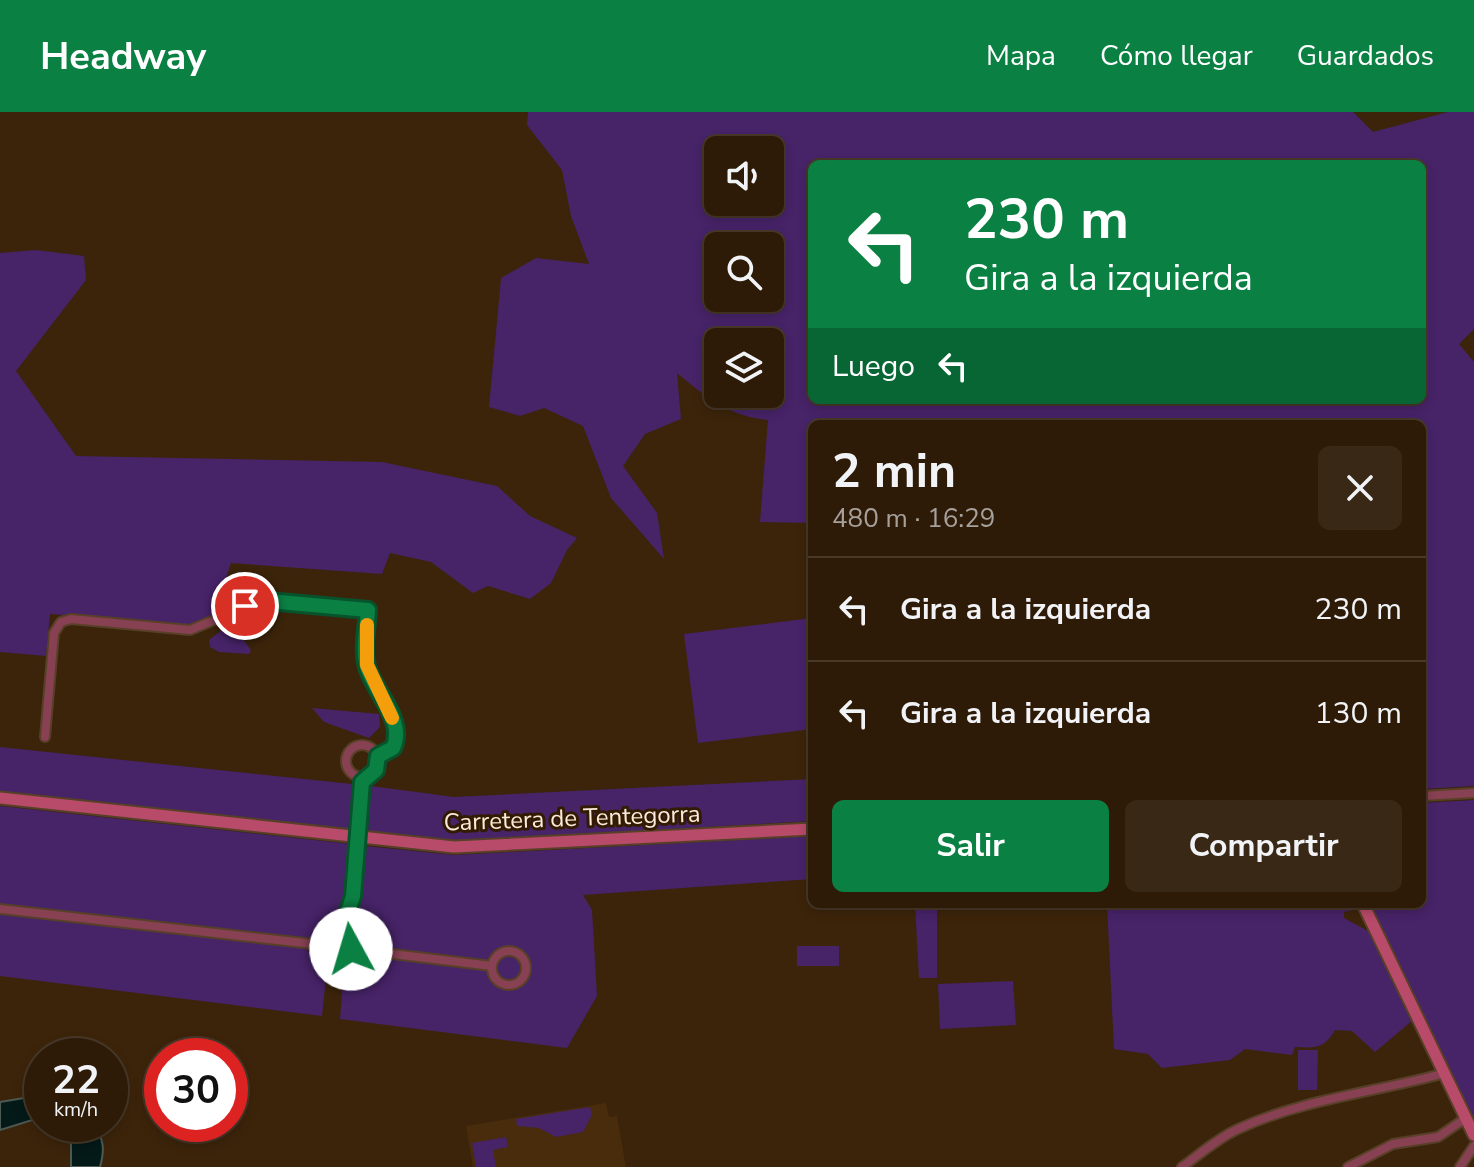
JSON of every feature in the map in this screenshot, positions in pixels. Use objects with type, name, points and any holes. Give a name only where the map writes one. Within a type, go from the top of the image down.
[{"type":"main road","name":"Carretera de Tentegorra","points":[[0,798],[461,847],[808,829]]},
{"type":"main road","points":[[1365,908],[1474,1135]]},
{"type":"street","points":[[45,737],[54,633],[61,622],[71,619],[190,630],[245,606],[268,601],[368,610],[367,665],[397,734],[393,748],[378,756]]},
{"type":"street","points":[[362,779],[347,766],[350,750],[366,745],[378,756]]},
{"type":"street","points":[[362,779],[376,770],[378,756]]},
{"type":"street","points":[[341,934],[353,896],[362,779]]},
{"type":"street","points":[[1426,796],[1474,793]]},
{"type":"street","points":[[0,909],[322,945]]},
{"type":"street","points":[[341,934],[347,938],[351,949],[344,961],[332,962],[323,955],[322,945],[328,935],[341,934]]},
{"type":"street","points":[[351,949],[492,966]]},
{"type":"street","points":[[511,951],[524,960],[526,971],[515,984],[504,984],[495,977],[492,966],[499,955],[511,951]]},
{"type":"street","points":[[1182,1167],[1249,1124],[1341,1096],[1393,1088],[1445,1073]]},
{"type":"street","points":[[1348,1167],[1393,1144],[1438,1137],[1466,1118]]},
{"type":"street","points":[[1460,1167],[1474,1146]]},
{"type":"shaded area","points":[[528,112],[1353,112],[1373,132],[1448,112],[1474,112],[1474,329],[1459,344],[1474,362],[1474,786],[1426,789],[1426,420],[808,420],[808,523],[760,522],[768,420],[726,408],[784,408],[784,328],[704,328],[704,394],[677,373],[681,419],[645,434],[623,466],[657,513],[664,559],[611,498],[583,426],[544,408],[520,416],[489,407],[501,278],[536,258],[589,264],[571,216],[562,170],[527,125]]},
{"type":"shaded area","points":[[36,250],[84,256],[86,280],[16,371],[76,456],[382,462],[497,486],[530,516],[577,538],[567,550],[551,583],[530,599],[488,586],[473,593],[431,562],[390,553],[382,574],[231,563],[213,617],[190,625],[50,614],[46,656],[0,652],[0,253]]},
{"type":"shaded area","points":[[808,618],[808,729],[698,743],[684,634]]},
{"type":"shaded area","points":[[227,626],[234,627],[251,650],[249,654],[219,652],[210,647],[209,640]]},
{"type":"shaded area","points":[[312,708],[379,714],[380,727],[369,738],[324,722]]},
{"type":"shaded area","points":[[0,747],[352,784],[353,824],[350,829],[0,791]]},
{"type":"shaded area","points":[[808,779],[808,821],[456,841],[369,831],[371,786],[454,797]]},
{"type":"shaded area","points":[[1474,800],[1474,1120],[1371,908],[1426,908],[1426,803]]},
{"type":"shaded area","points":[[0,806],[351,844],[348,886],[340,915],[333,927],[309,939],[308,951],[327,969],[322,1016],[0,976]]},
{"type":"shaded area","points":[[808,836],[808,879],[583,895],[592,910],[597,996],[567,1048],[340,1019],[344,968],[361,955],[362,945],[351,928],[360,897],[365,846],[454,855]]},
{"type":"shaded area","points":[[915,908],[937,908],[937,978],[919,978]]},
{"type":"shaded area","points":[[1107,908],[1358,908],[1344,912],[1344,918],[1370,932],[1413,1020],[1375,1052],[1352,1031],[1335,1030],[1323,1044],[1295,1047],[1292,1055],[1245,1049],[1230,1060],[1162,1068],[1148,1054],[1114,1049]]},
{"type":"shaded area","points":[[336,933],[342,934],[350,942],[350,954],[342,962],[336,963],[330,962],[322,954],[321,948],[322,942],[330,934]]},
{"type":"shaded area","points":[[797,946],[839,946],[839,966],[797,966]]},
{"type":"shaded area","points":[[1013,981],[1016,1025],[940,1029],[938,984]]},
{"type":"shaded area","points":[[1298,1050],[1318,1050],[1317,1090],[1298,1090]]},
{"type":"shaded area","points":[[606,1103],[609,1117],[617,1116],[626,1167],[473,1167],[466,1126]]},
{"type":"shaded area","points":[[590,1107],[592,1115],[583,1132],[556,1137],[539,1128],[517,1126],[516,1119]]},
{"type":"shaded area","points":[[506,1137],[508,1147],[493,1150],[496,1167],[476,1167],[472,1143]]},
{"type":"water","points":[[24,1098],[24,1123],[0,1130],[0,1102]]},
{"type":"water","points":[[70,1142],[101,1142],[100,1167],[71,1167]]},
{"type":"slow traffic","points":[[367,625],[367,665],[392,718]]},
{"type":"route","points":[[245,606],[268,601],[368,610],[367,665],[396,727],[397,738],[393,748],[378,756],[376,770],[362,782],[353,896],[341,934],[347,938],[351,949]]}]
